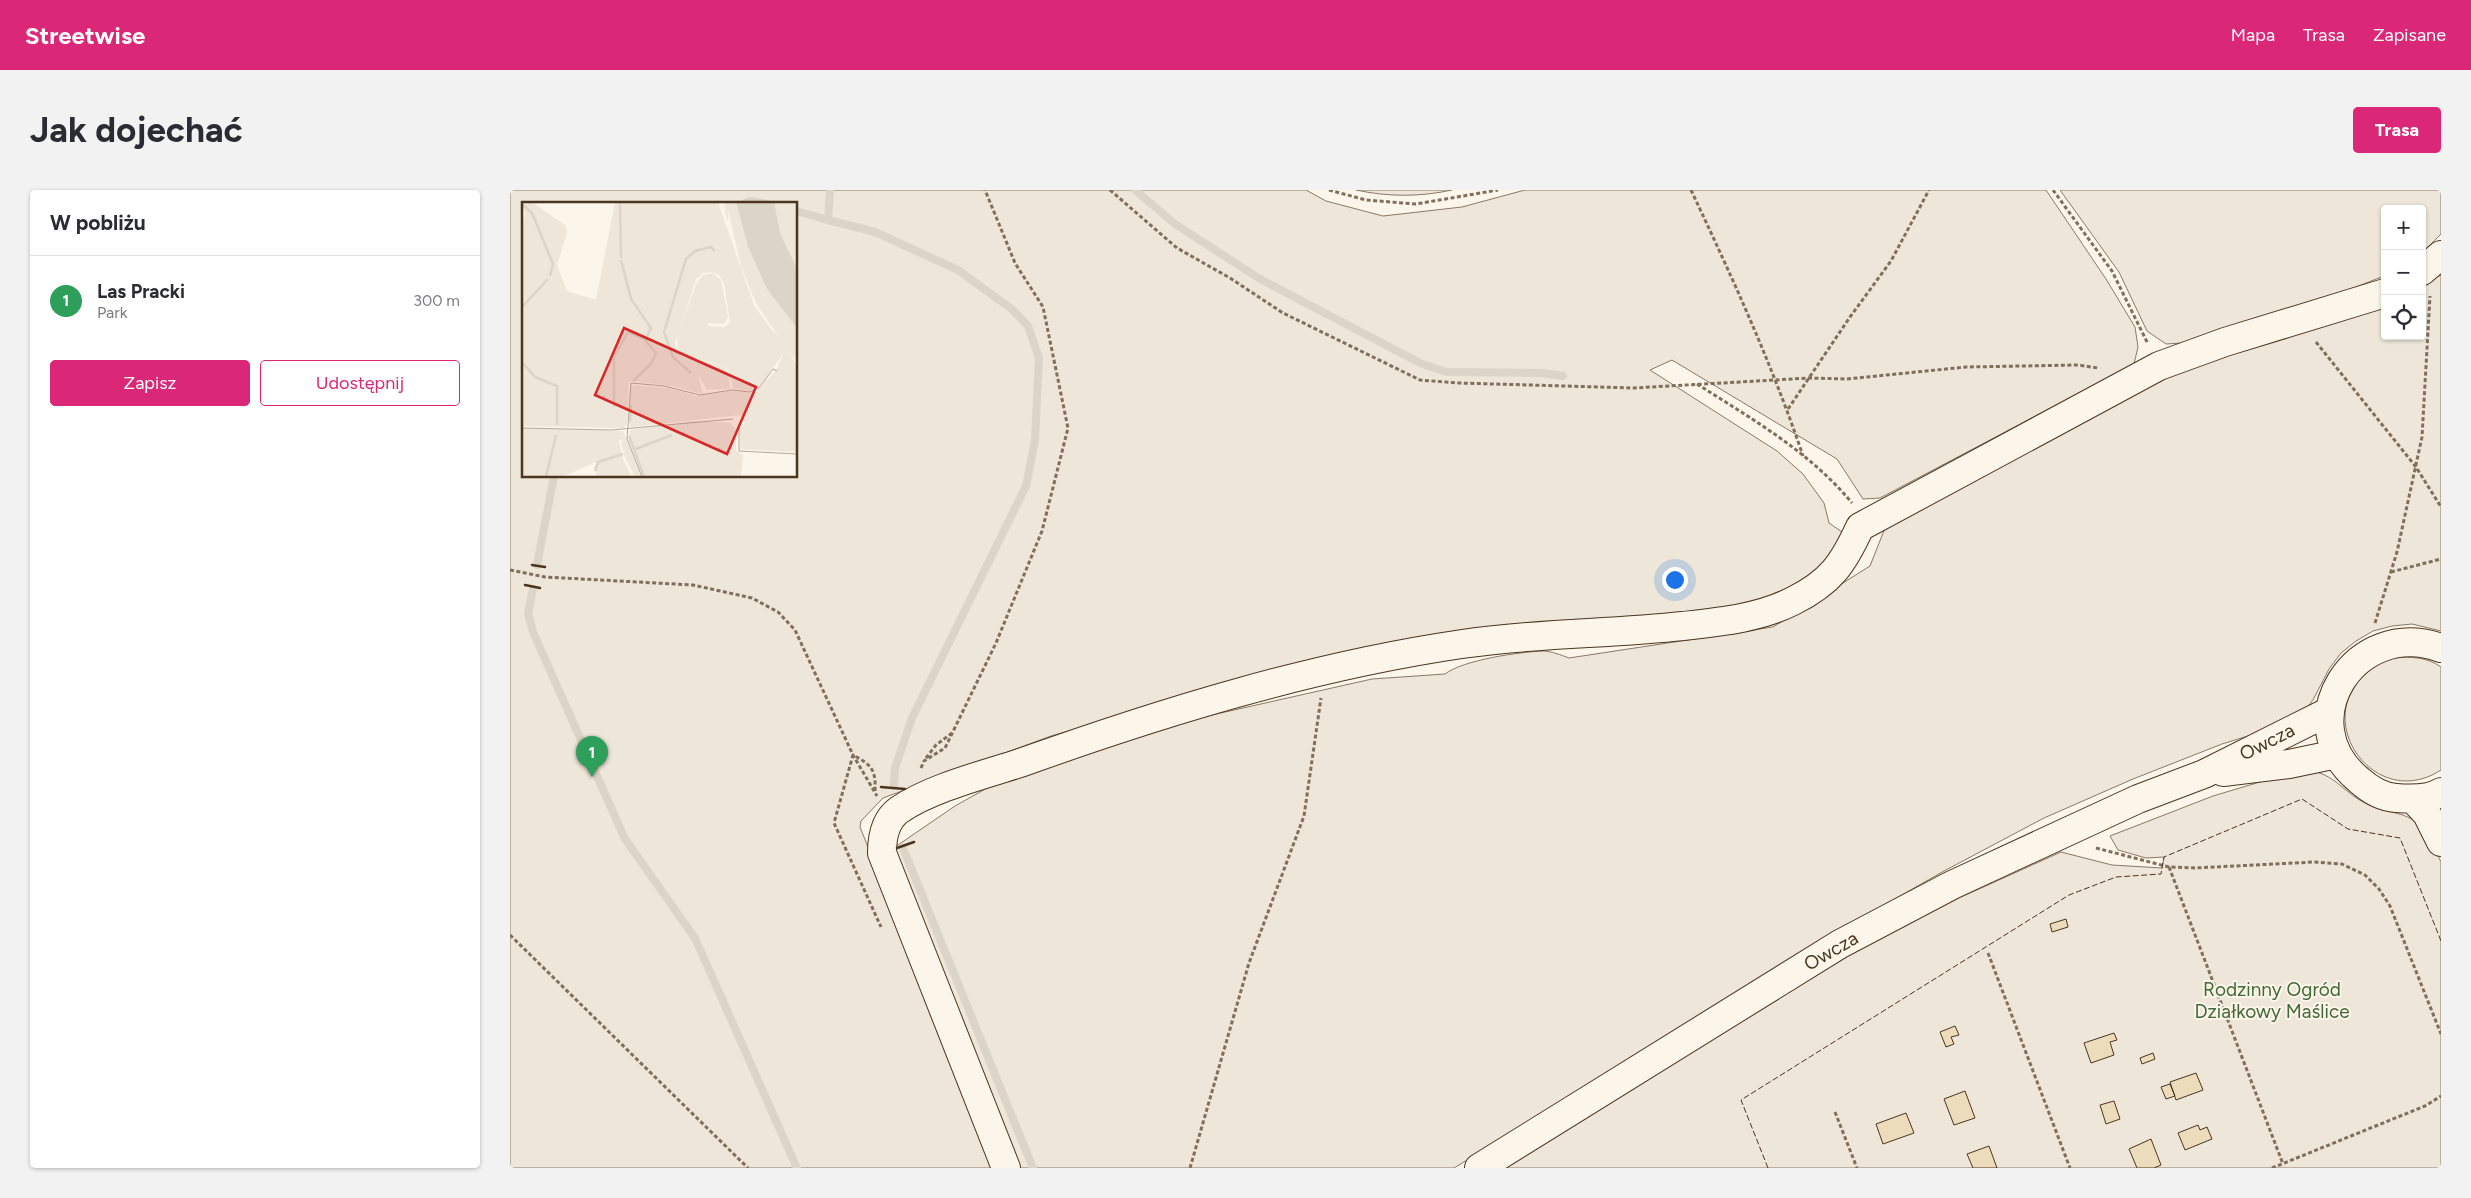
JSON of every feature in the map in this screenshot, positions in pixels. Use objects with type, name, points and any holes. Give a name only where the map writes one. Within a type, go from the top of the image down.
[{"type":"street","points":[[1006,1168],[882,852],[882,836],[896,811],[919,798],[1139,723],[1325,671],[1461,644],[1513,638],[1646,630],[1702,624],[1765,611],[1793,601],[1837,571],[1860,527],[2150,371],[2225,342],[2381,294]]},
{"type":"street","points":[[2441,648],[2424,642],[2398,642],[2373,649],[2352,665],[2337,686],[2330,711],[2331,733],[2337,754],[2350,773],[2368,788],[2390,797],[2413,800],[2441,792]]},
{"type":"street","name":"Owcza","points":[[1480,1168],[1840,944],[1952,885],[2074,827],[2138,799],[2204,774],[2330,711]]},
{"type":"street","name":"Owcza","points":[[2204,774],[2290,764],[2337,754]]},
{"type":"street","points":[[2413,800],[2427,814],[2441,842]]},
{"type":"path","points":[[924,761],[945,748],[996,643],[1042,531],[1068,428],[1043,307],[1015,263],[985,190]]},
{"type":"path","points":[[1110,190],[1177,248],[1230,278],[1283,314],[1420,380],[1459,383],[1634,388],[1809,378],[1847,379],[1966,367],[2078,365],[2150,371],[2112,271],[2053,190]]},
{"type":"path","points":[[1329,190],[1366,200],[1416,204],[1498,190]]},
{"type":"path","points":[[1690,190],[1732,276],[1788,410],[1803,456]]},
{"type":"path","points":[[1788,410],[1850,316],[1891,262],[1929,190]]},
{"type":"path","points":[[2375,624],[2390,572],[2422,437],[2432,264]]},
{"type":"path","points":[[2276,326],[2317,342],[2416,467],[2441,507]]},
{"type":"path","points":[[1697,384],[1790,443],[1842,491],[1853,505],[1860,527]]},
{"type":"path","points":[[2390,572],[2441,559]]},
{"type":"path","points":[[510,570],[545,577],[693,585],[752,598],[778,612],[795,630],[853,755],[875,793],[887,825]]},
{"type":"path","points":[[1190,1168],[1249,963],[1304,816],[1325,671]]},
{"type":"path","points":[[919,798],[916,784],[924,761],[936,745],[953,732]]},
{"type":"path","points":[[2074,827],[2092,847],[2169,866],[2195,868],[2314,862],[2342,864],[2365,875],[2379,889],[2390,906],[2441,1034]]},
{"type":"path","points":[[2169,866],[2283,1164]]},
{"type":"path","points":[[510,934],[748,1168]]},
{"type":"path","points":[[1988,954],[2070,1168]]},
{"type":"path","points":[[2272,1168],[2425,1106],[2441,1096]]},
{"type":"path","points":[[1835,1112],[1857,1168]]},
{"type":"green space","points":[[510,190],[1306,190],[1326,201],[1383,216],[1462,207],[1525,190],[2046,190],[2106,279],[2135,327],[2138,347],[2134,364],[1880,498],[1863,499],[1837,459],[1672,360],[1650,370],[1777,451],[1803,474],[1824,503],[1829,523],[1845,534],[1835,566],[1749,605],[1511,632],[1399,641],[1190,696],[1051,736],[883,798],[861,821],[860,827],[996,1168],[510,1168]]},
{"type":"green space","points":[[1356,190],[1452,190],[1404,195]]},
{"type":"green space","points":[[2060,190],[2441,190],[2441,234],[2426,249],[2426,205],[2381,205],[2381,277],[2338,294],[2182,343],[2166,344],[2147,331],[2119,272]]},
{"type":"green space","points":[[2441,275],[2441,631],[2412,624],[2392,626],[2373,631],[2341,653],[2329,669],[2306,710],[2287,724],[2222,744],[2133,779],[2044,818],[1944,871],[1835,933],[1454,1168],[1020,1168],[897,862],[895,847],[955,806],[996,783],[1154,728],[1372,679],[1445,674],[1453,669],[1478,661],[1520,653],[1546,651],[1569,658],[1773,627],[1870,566],[1887,523],[2169,371],[2381,300],[2381,340],[2426,340],[2426,283]]},
{"type":"green space","points":[[2395,657],[2425,659],[2441,667],[2441,770],[2414,780],[2388,778],[2367,765],[2352,746],[2345,722],[2349,697],[2365,675]]},
{"type":"green space","name":"Rodzinny Ogród Działkowy Maślice","points":[[2300,770],[2321,773],[2367,804],[2414,820],[2427,833],[2441,862],[2441,1168],[1503,1168],[1847,957],[1959,898],[2061,852],[2112,865],[2162,868],[2164,857],[2146,858],[2118,850],[2110,836],[2213,796]]},
{"type":"building","points":[[2066,919],[2068,927],[2052,932],[2050,924]]},
{"type":"building","points":[[1955,1026],[1959,1035],[1951,1037],[1954,1044],[1946,1047],[1940,1032]]},
{"type":"building","points":[[2114,1033],[2117,1040],[2110,1042],[2114,1055],[2091,1063],[2084,1043]]},
{"type":"building","points":[[2153,1053],[2155,1059],[2142,1064],[2140,1058]]},
{"type":"building","points":[[2196,1073],[2203,1090],[2176,1100],[2170,1082]]},
{"type":"building","points":[[2170,1084],[2175,1096],[2166,1099],[2161,1087]]},
{"type":"building","points":[[1965,1091],[1975,1118],[1954,1125],[1944,1099]]},
{"type":"building","points":[[2114,1101],[2120,1119],[2106,1124],[2100,1105]]},
{"type":"building","points":[[1906,1113],[1914,1133],[1883,1144],[1876,1124]]},
{"type":"building","points":[[2198,1125],[2200,1130],[2207,1127],[2212,1139],[2185,1150],[2178,1133]]},
{"type":"building","points":[[2151,1139],[2161,1165],[2154,1168],[2137,1168],[2129,1149]]},
{"type":"building","points":[[1989,1146],[1997,1168],[1973,1168],[1967,1154]]},
{"type":"waterway","points":[[830,190],[828,220],[875,232],[958,270],[1013,310],[1028,326],[1039,358],[1035,440],[1026,486],[912,718],[895,768],[894,786]]},
{"type":"waterway","points":[[1135,190],[1175,224],[1260,279],[1422,364],[1447,372],[1542,373],[1563,376]]},
{"type":"waterway","points":[[748,202],[756,202]]},
{"type":"waterway","points":[[798,212],[828,220]]},
{"type":"waterway","points":[[537,565],[554,478]]},
{"type":"waterway","points":[[533,589],[528,613],[533,632],[625,839],[695,938],[797,1168]]},
{"type":"waterway","points":[[903,848],[1033,1168]]},
{"type":"fence","points":[[1768,1168],[1741,1100],[2069,895],[2116,877],[2161,874],[2164,857],[2302,799],[2348,829],[2400,838],[2441,941]]},
{"type":"wall","points":[[532,565],[545,567]]},
{"type":"wall","points":[[525,585],[540,588]]},
{"type":"wall","points":[[881,787],[905,789]]},
{"type":"wall","points":[[897,848],[914,842]]},
{"type":"place","name":"Las Pracki","points":[[592,777]]}]
